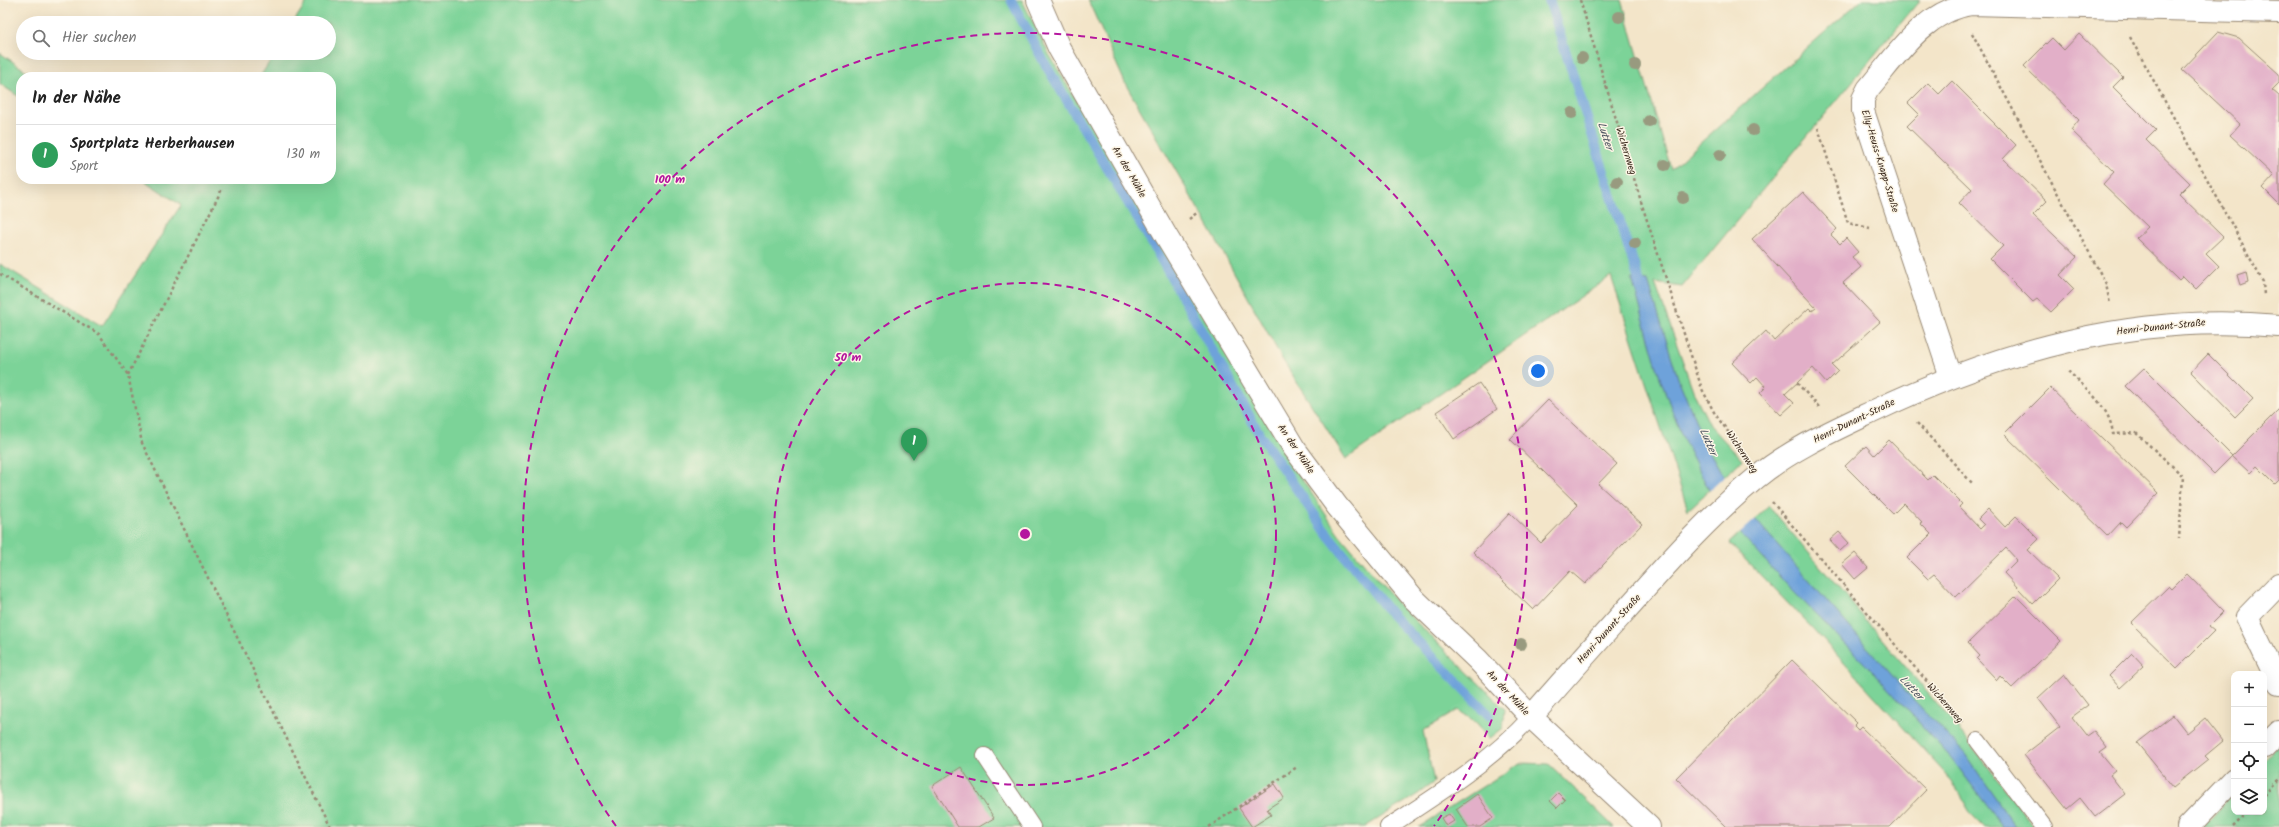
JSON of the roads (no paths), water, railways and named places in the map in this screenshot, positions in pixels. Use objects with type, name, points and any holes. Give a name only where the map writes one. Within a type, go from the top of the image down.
[{"type":"street","name":"An der Mühle","points":[[1038,0],[1059,48],[1165,234],[1294,448],[1337,506],[1414,599],[1478,660],[1531,717],[1649,827]]},
{"type":"street","name":"Elly-Heuss-Knapp-Straße","points":[[1951,377],[1865,119],[1863,99],[1868,89],[1917,32],[1937,17],[1958,6],[1971,4],[2123,9],[2276,8]]},
{"type":"street","name":"Henri-Dunant-Straße","points":[[1531,717],[1699,528],[1756,478],[1812,442],[1896,400],[1951,377],[2017,353],[2044,346],[2117,331],[2212,322],[2272,325]]},
{"type":"street","points":[[2279,584],[2247,617],[2279,684]]},
{"type":"street","points":[[2267,744],[2279,732]]},
{"type":"street","points":[[2188,827],[2231,782]]},
{"type":"lane","points":[[1388,827],[1460,780],[1514,736],[1531,717]]},
{"type":"lane","points":[[1978,741],[2044,827]]},
{"type":"lane","points":[[985,756],[1032,827]]},
{"type":"water","points":[[1632,279],[1648,281],[1678,378],[1705,444],[1724,477],[1755,519],[1911,697],[1965,754],[2016,827],[2003,827],[1952,759],[1874,673],[1788,586],[1740,533],[1709,490],[1681,434],[1661,381]]},
{"type":"waterway","points":[[1011,0],[1044,62],[1152,243],[1260,435],[1326,532],[1391,614],[1489,715]]},
{"type":"waterway","name":"Lutter","points":[[1549,0],[1643,293]]},
{"type":"place","name":"Sportplatz Herberhausen","points":[[914,461]]}]
